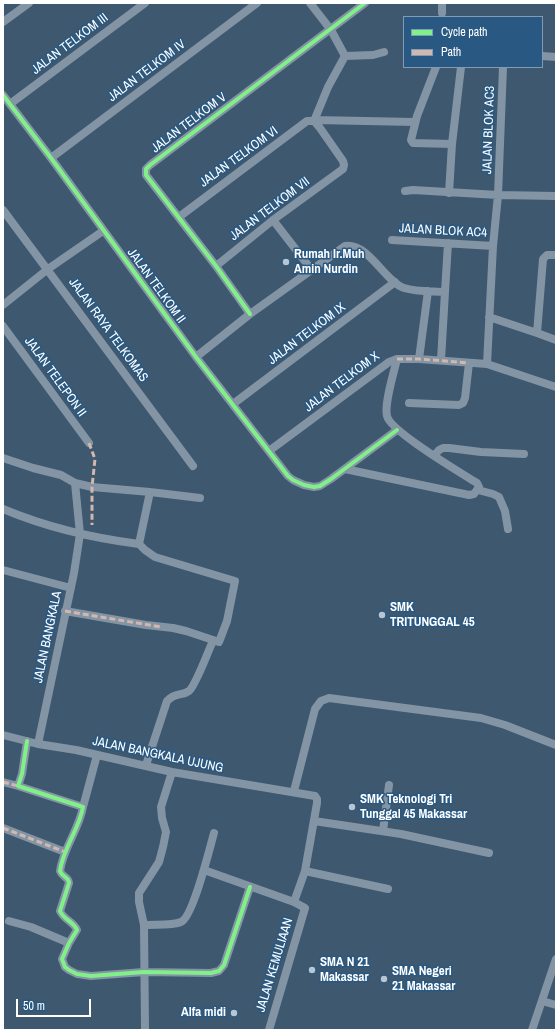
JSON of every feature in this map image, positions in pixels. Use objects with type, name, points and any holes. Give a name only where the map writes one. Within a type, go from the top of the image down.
[{"type":"street","points":[[3,22],[29,3]]},
{"type":"street","name":"JALAN TELKOM III","points":[[10,104],[145,3]]},
{"type":"street","name":"JALAN TELKOM IV","points":[[51,158],[257,3]]},
{"type":"street","points":[[310,3],[331,30],[345,56]]},
{"type":"street","points":[[331,30],[365,3]]},
{"type":"street","points":[[442,3],[442,13]]},
{"type":"street","name":"JALAN TELKOM V","points":[[250,314],[216,266],[146,175],[148,167],[331,30]]},
{"type":"street","points":[[345,56],[373,55],[384,52]]},
{"type":"street","points":[[345,56],[328,87],[315,120],[415,122]]},
{"type":"street","points":[[543,56],[556,57]]},
{"type":"street","points":[[436,68],[415,122],[411,140],[413,142],[452,144]]},
{"type":"street","points":[[449,193],[452,144],[461,68]]},
{"type":"street","name":"JALAN BLOK AC3","points":[[487,364],[493,246],[498,195],[504,68]]},
{"type":"street","name":"JALAN TELKOM II","points":[[3,95],[51,158],[196,357],[288,476],[304,486],[314,487],[320,486],[345,469]]},
{"type":"street","name":"JALAN TELKOM VI","points":[[179,217],[307,121],[315,120]]},
{"type":"street","name":"JALAN TELKOM VII","points":[[216,266],[273,220],[343,169],[343,161],[315,120]]},
{"type":"street","points":[[405,191],[413,190],[449,193],[556,196]]},
{"type":"street","name":"JALAN RAYA TELKOMAS","points":[[3,210],[193,466]]},
{"type":"street","points":[[273,220],[311,269]]},
{"type":"street","points":[[3,305],[48,269],[103,231]]},
{"type":"street","name":"JALAN BLOK AC4","points":[[392,240],[493,246]]},
{"type":"street","points":[[441,360],[448,243]]},
{"type":"street","points":[[196,357],[250,314],[337,250],[345,246],[354,246],[361,250],[394,282],[403,288],[445,292]]},
{"type":"street","points":[[537,333],[543,258],[547,255],[556,255]]},
{"type":"street","name":"JALAN TELKOM IX","points":[[233,404],[394,282]]},
{"type":"street","points":[[419,359],[428,291]]},
{"type":"street","points":[[489,317],[556,340]]},
{"type":"street","name":"JALAN TELEPON II","points":[[3,326],[88,443]]},
{"type":"street","points":[[345,469],[469,495],[474,494],[478,490],[479,487],[477,483],[434,456],[392,426],[386,416],[397,359]]},
{"type":"street","name":"JALAN TELKOM X","points":[[269,451],[389,362],[397,359],[441,360],[487,364],[556,387]]},
{"type":"street","points":[[408,403],[459,405],[463,403],[466,398],[469,363]]},
{"type":"street","points":[[345,469],[397,430]]},
{"type":"street","points":[[434,456],[443,448],[524,454]]},
{"type":"street","points":[[3,458],[61,475],[76,483],[92,487],[200,498]]},
{"type":"street","name":"JALAN BANGKALA","points":[[38,744],[71,588],[80,534],[76,483]]},
{"type":"street","points":[[478,490],[499,497],[505,511],[508,528]]},
{"type":"street","points":[[139,544],[150,492]]},
{"type":"street","points":[[3,509],[36,521],[80,534],[139,544],[144,550],[155,557],[234,581],[227,621],[219,642],[173,628],[146,626],[65,611]]},
{"type":"street","points":[[3,570],[71,588]]},
{"type":"street","points":[[146,765],[167,701],[172,695],[184,693],[192,687],[213,641]]},
{"type":"street","points":[[294,791],[315,709],[321,701],[329,698],[481,718],[504,725],[556,745]]},
{"type":"street","name":"JALAN BANGKALA UJUNG","points":[[3,735],[38,744],[146,765],[172,772],[309,794],[315,796],[317,799],[314,821]]},
{"type":"street","points":[[18,786],[22,774],[27,741]]},
{"type":"street","points":[[97,755],[82,815],[65,852],[60,871],[61,874],[68,879],[69,883],[60,911],[65,919],[76,926],[77,930],[63,956],[63,963],[69,970],[77,974],[91,976],[144,972],[211,973],[219,971],[224,964],[250,887]]},
{"type":"street","points":[[145,1030],[144,925],[138,893],[159,862],[166,832],[162,818],[161,806],[172,772]]},
{"type":"street","points":[[3,782],[83,807]]},
{"type":"street","points":[[383,831],[389,785]]},
{"type":"street","points":[[204,870],[294,902],[305,871],[314,821],[417,837],[489,853]]},
{"type":"street","points":[[3,828],[65,852]]},
{"type":"street","points":[[144,925],[176,923],[185,919],[204,870],[214,833]]},
{"type":"street","points":[[305,871],[388,889]]},
{"type":"street","name":"JALAN KEMULIAAN","points":[[269,1030],[306,908],[294,902]]},
{"type":"street","points":[[9,921],[30,927],[69,943]]},
{"type":"street","points":[[532,1030],[556,959]]},
{"type":"street","points":[[542,1001],[556,1005]]},
{"type":"marked path","points":[[397,359],[419,359],[469,363]]},
{"type":"marked path","points":[[89,443],[95,459],[92,487],[92,525]]},
{"type":"marked path","points":[[65,611],[161,627]]},
{"type":"marked path","points":[[3,782],[18,786]]},
{"type":"marked path","points":[[3,828],[65,852]]},
{"type":"cycle path","points":[[250,314],[216,266],[146,175],[146,169],[365,3]]},
{"type":"cycle path","points":[[3,95],[51,158],[196,357],[288,476],[304,485],[314,487],[320,486],[397,430]]},
{"type":"cycle path","points":[[27,741],[22,774],[18,786],[83,807],[78,823],[64,855],[60,871],[69,881],[60,911],[64,917],[76,927],[77,930],[62,959],[65,967],[69,970],[77,974],[91,976],[144,972],[211,973],[219,971],[224,965],[250,887]]},
{"type":"place","name":"Rumah Ir.Muh Amin Nurdin","points":[[286,262]]},
{"type":"place","name":"SMK TRITUNGGAL 45","points":[[382,615]]},
{"type":"place","name":"SMK Teknologi Tri Tunggal 45 Makassar","points":[[352,807]]},
{"type":"place","name":"SMA N 21 Makassar","points":[[312,970]]},
{"type":"place","name":"SMA Negeri 21 Makassar","points":[[384,979]]},
{"type":"place","name":"Alfa midi","points":[[234,1013]]}]
